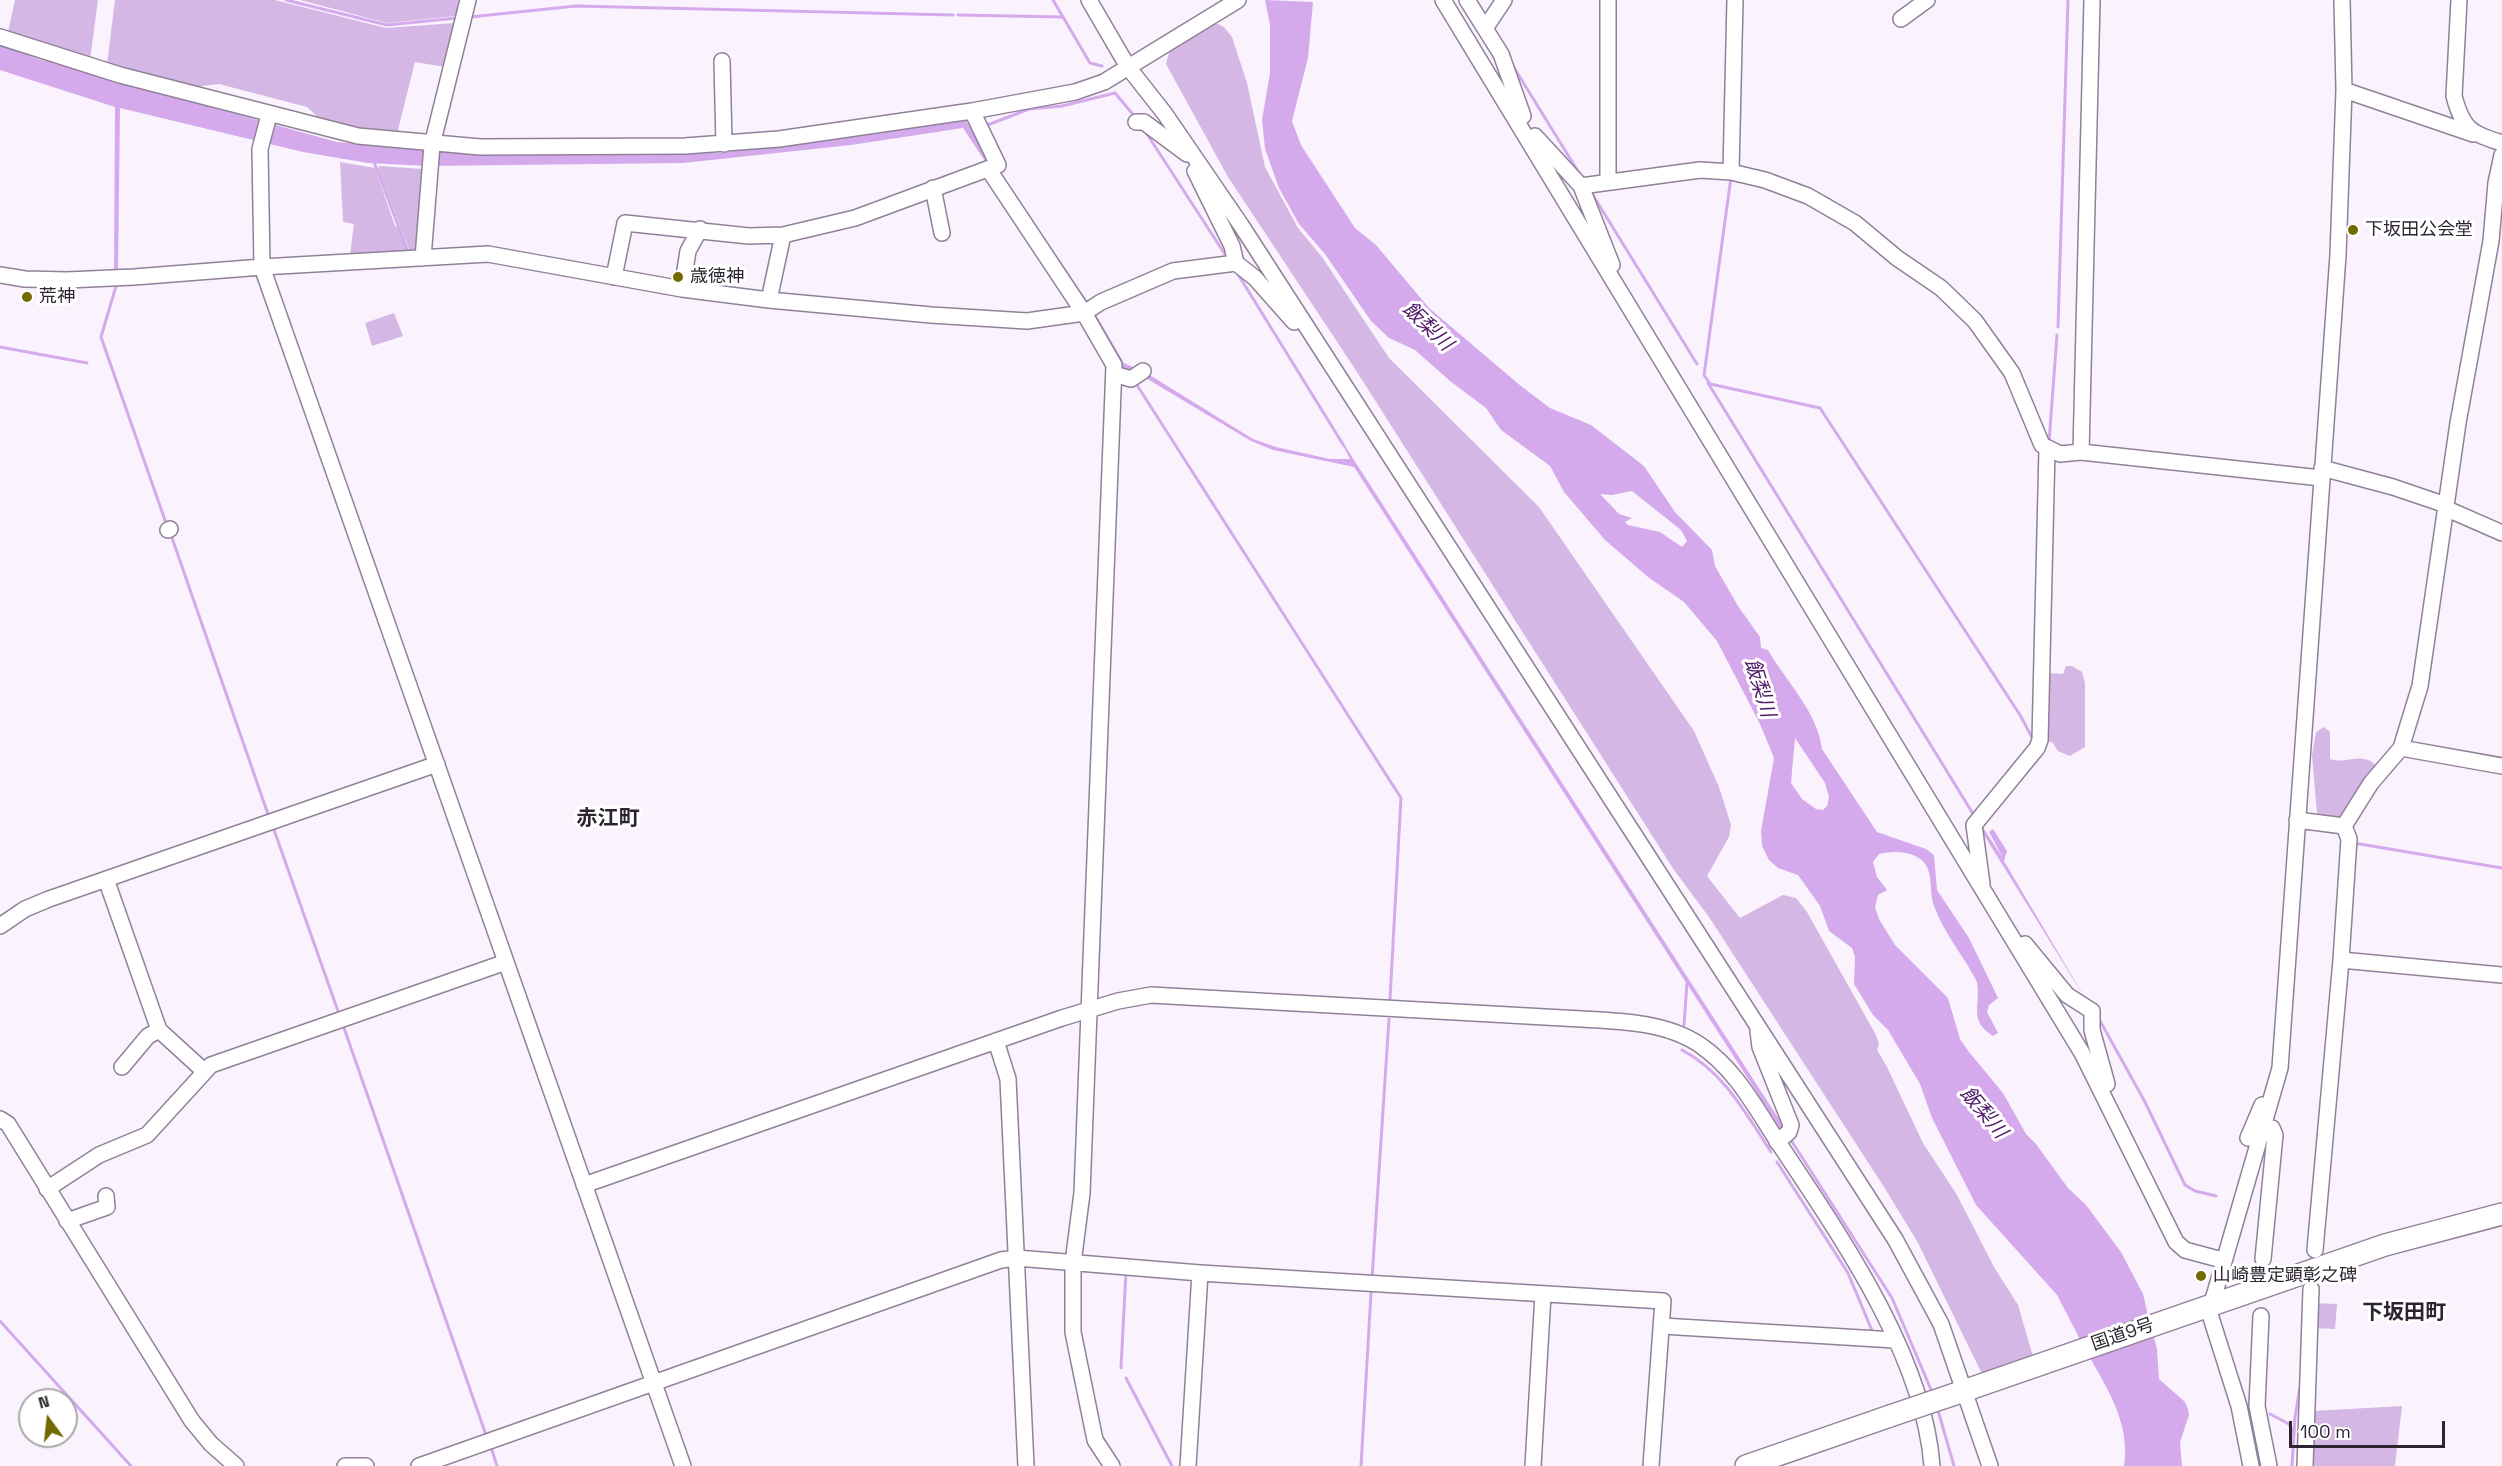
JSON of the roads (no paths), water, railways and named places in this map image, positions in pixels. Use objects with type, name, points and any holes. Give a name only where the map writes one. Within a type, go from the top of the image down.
[{"type":"highway","name":"国道9号","points":[[1746,1466],[2206,1305],[2419,1234],[2502,1214]]},
{"type":"street","points":[[423,258],[432,147],[468,0]]},
{"type":"street","points":[[1089,0],[1310,333],[1895,1239],[1941,1324],[1962,1391],[1990,1466]]},
{"type":"street","points":[[0,37],[120,75],[268,117],[357,136],[432,147],[724,144],[972,111],[1075,92],[1104,82],[1238,0]]},
{"type":"street","points":[[1443,0],[1524,130],[2011,936],[2106,1098],[2176,1242],[2185,1250],[2222,1260]]},
{"type":"street","points":[[1467,0],[1501,54],[1524,120],[1524,130]]},
{"type":"street","points":[[1486,27],[1504,0]]},
{"type":"street","points":[[1608,0],[1608,180]]},
{"type":"street","points":[[1731,172],[1735,0]]},
{"type":"street","points":[[1901,19],[1927,0]]},
{"type":"street","points":[[2081,452],[2092,0]]},
{"type":"street","points":[[2251,1466],[2239,1406],[2206,1305],[2264,1126],[2277,1077],[2338,255],[2344,90],[2342,0]]},
{"type":"street","points":[[2459,0],[2454,96],[2458,110],[2473,134]]},
{"type":"street","points":[[722,61],[724,144]]},
{"type":"street","points":[[2344,90],[2502,143]]},
{"type":"street","points":[[614,277],[625,224],[749,236],[783,235],[855,218],[992,168],[998,160],[972,111]]},
{"type":"street","points":[[268,117],[261,144],[262,267],[683,1466]]},
{"type":"street","points":[[1138,122],[1151,126],[1190,153],[1232,246],[1236,263],[1255,278],[1304,333],[1310,333]]},
{"type":"street","points":[[1524,130],[1532,132],[1581,186],[1615,270],[1614,282]]},
{"type":"street","points":[[2344,826],[2371,783],[2401,748],[2420,686],[2471,342],[2491,241],[2496,183],[2502,155]]},
{"type":"street","points":[[992,168],[1088,310],[1112,359],[1114,374],[1082,1193],[1072,1263],[1075,1340],[1082,1365],[1095,1440],[1112,1466]]},
{"type":"street","points":[[1581,186],[1608,180],[1700,170],[1731,172],[1808,196],[1855,223],[1896,258],[1941,288],[1975,321],[2000,353],[2023,398],[2038,439],[2047,449],[2060,454],[2081,452],[2321,473],[2393,487],[2446,507],[2502,533]]},
{"type":"street","points":[[933,188],[942,233]]},
{"type":"street","points":[[682,289],[688,251],[700,230]]},
{"type":"street","points":[[769,300],[783,235]]},
{"type":"street","points":[[0,275],[25,279],[67,280],[488,254],[544,266],[682,289],[769,300],[931,315],[1027,321],[1088,310],[1166,273],[1236,263]]},
{"type":"street","points":[[1114,374],[1136,376]]},
{"type":"street","points":[[1981,887],[1982,878],[1974,825],[2037,748],[2040,740],[2047,449]]},
{"type":"street","points":[[2401,748],[2502,766]]},
{"type":"street","points":[[0,926],[25,909],[437,764]]},
{"type":"street","points":[[2297,820],[2344,826]]},
{"type":"street","points":[[2315,1250],[2341,960],[2349,839],[2344,826]]},
{"type":"street","points":[[106,879],[159,1030],[204,1071]]},
{"type":"street","points":[[2011,936],[2020,938],[2072,1000],[2092,1011],[2092,1030],[2108,1088],[2106,1098]]},
{"type":"street","points":[[2341,960],[2502,975]]},
{"type":"street","points":[[47,1189],[99,1155],[147,1135],[211,1065],[506,962]]},
{"type":"street","points":[[584,1185],[996,1041],[1135,997],[1167,995],[1563,1018],[1648,1026],[1691,1040],[1722,1063],[1742,1086],[1864,1276],[1894,1340],[1923,1420],[1932,1466]]},
{"type":"street","points":[[1760,1029],[1757,1034],[1760,1047],[1791,1125],[1789,1132],[1778,1142]]},
{"type":"street","points":[[122,1067],[148,1036],[159,1030]]},
{"type":"street","points":[[996,1041],[1008,1079],[1026,1466]]},
{"type":"street","points":[[2248,1138],[2264,1100],[2277,1077]]},
{"type":"street","points":[[0,1119],[8,1124],[192,1421],[211,1444],[236,1466]]},
{"type":"street","points":[[2263,1259],[2275,1135],[2272,1128],[2264,1126]]},
{"type":"street","points":[[67,1221],[105,1208],[108,1204],[106,1196]]},
{"type":"street","points":[[419,1466],[441,1462],[1001,1260],[1017,1258],[1200,1273],[1663,1301],[1651,1466]]},
{"type":"street","points":[[1188,1466],[1200,1273]]},
{"type":"street","points":[[2305,1466],[2311,1289]]},
{"type":"street","points":[[1533,1466],[1543,1294]]},
{"type":"street","points":[[2261,1316],[2257,1406],[2269,1466]]},
{"type":"street","points":[[1662,1326],[1894,1340]]},
{"type":"street","points":[[345,1466],[366,1466]]},
{"type":"water","name":"飯梨川","points":[[1265,0],[1313,2],[1308,58],[1292,121],[1301,145],[1355,228],[1376,245],[1429,308],[1521,386],[1550,408],[1591,425],[1644,466],[1675,512],[1712,550],[1715,566],[1738,606],[1760,637],[1761,648],[1768,650],[1808,710],[1822,749],[1877,832],[1926,849],[1934,855],[1937,890],[1969,938],[1998,998],[1989,1005],[1987,1012],[1998,1033],[1993,1036],[1985,1030],[1978,1018],[1977,982],[1938,916],[1928,870],[1922,860],[1911,854],[1898,852],[1879,854],[1873,862],[1877,877],[1887,890],[1878,895],[1875,907],[1879,919],[1895,945],[1948,998],[1960,1039],[2003,1093],[2026,1134],[2068,1188],[2086,1205],[2121,1252],[2143,1294],[2150,1324],[2084,1347],[2057,1295],[1976,1205],[1932,1118],[1920,1084],[1888,1030],[1873,1015],[1854,984],[1855,957],[1852,948],[1829,931],[1820,906],[1798,875],[1778,868],[1769,860],[1762,846],[1761,831],[1774,758],[1760,724],[1717,641],[1684,602],[1648,577],[1605,540],[1564,492],[1550,466],[1501,430],[1486,408],[1450,381],[1415,350],[1389,338],[1371,321],[1325,254],[1299,224],[1279,188],[1265,149],[1262,120],[1270,73],[1270,25]],"holes":[[[1632,491],[1681,530],[1687,541],[1682,547],[1660,532],[1628,525],[1625,522],[1632,518],[1619,514],[1600,494],[1612,495]],[[1795,738],[1825,783],[1829,797],[1827,806],[1823,810],[1816,809],[1802,799],[1791,783]]]},
{"type":"water","points":[[0,45],[38,59],[337,142],[443,152],[721,153],[874,130],[966,121],[1094,311],[1124,363],[1148,374],[1253,439],[1276,447],[1330,459],[1350,459],[1336,432],[1786,1130],[1783,1133],[1354,467],[1273,450],[1251,441],[1144,377],[1130,376],[1120,366],[963,128],[851,145],[683,163],[427,166],[368,163],[303,152],[120,108],[118,272],[114,271],[115,107],[0,70]]},
{"type":"water","points":[[1982,826],[2003,858],[1989,832],[1993,829],[2007,851],[2004,861],[2088,1003],[1979,827]]},
{"type":"water","points":[[2151,1326],[2157,1349],[2159,1379],[2185,1402],[2188,1409],[2189,1415],[2180,1442],[2182,1466],[2124,1466],[2124,1434],[2115,1404],[2085,1349]]},
{"type":"waterway","points":[[286,0],[387,25],[457,18]]},
{"type":"waterway","points":[[1053,0],[1090,63],[1102,66]]},
{"type":"waterway","points":[[2058,327],[2068,0]]},
{"type":"waterway","points":[[470,17],[576,6],[953,15]]},
{"type":"waterway","points":[[958,15],[1063,17]]},
{"type":"waterway","points":[[1513,66],[1579,173]]},
{"type":"waterway","points":[[985,126],[1029,109],[1062,106],[1115,93],[1136,118]]},
{"type":"waterway","points":[[1145,131],[1228,259]]},
{"type":"waterway","points":[[374,162],[409,254]]},
{"type":"waterway","points":[[1731,177],[1704,375],[1710,384],[1820,408],[2020,715],[2034,741]]},
{"type":"waterway","points":[[1591,192],[1697,364]]},
{"type":"waterway","points":[[1236,271],[1344,446]]},
{"type":"waterway","points":[[116,286],[101,337],[167,526]]},
{"type":"waterway","points":[[2049,442],[2057,335]]},
{"type":"waterway","points":[[1998,340],[2008,355]]},
{"type":"waterway","points":[[0,347],[87,363]]},
{"type":"waterway","points":[[1135,382],[1401,798],[1390,999]]},
{"type":"waterway","points":[[1708,383],[1975,817]]},
{"type":"waterway","points":[[171,535],[269,817]]},
{"type":"waterway","points":[[273,827],[339,1014]]},
{"type":"waterway","points":[[2354,843],[2502,868]]},
{"type":"waterway","points":[[1684,1025],[1687,983]]},
{"type":"waterway","points":[[1372,1279],[1389,1019]]},
{"type":"waterway","points":[[2099,1019],[2145,1102],[2185,1185],[2195,1191],[2216,1196]]},
{"type":"waterway","points":[[343,1025],[486,1435]]},
{"type":"waterway","points":[[1682,1050],[1697,1059],[1722,1082],[1771,1152]]},
{"type":"waterway","points":[[1789,1137],[1892,1298],[1932,1392]]},
{"type":"waterway","points":[[1777,1162],[1848,1273],[1873,1333]]},
{"type":"waterway","points":[[1121,1368],[1126,1271]]},
{"type":"waterway","points":[[1361,1466],[1371,1293]]},
{"type":"waterway","points":[[0,1321],[131,1466]]},
{"type":"waterway","points":[[1126,1378],[1172,1466]]},
{"type":"waterway","points":[[2292,1466],[2295,1417],[2300,1387]]},
{"type":"waterway","points":[[1937,1407],[1954,1466]]},
{"type":"waterway","points":[[2270,1414],[2289,1424],[2293,1432]]},
{"type":"waterway","points":[[491,1447],[497,1466]]},
{"type":"place","name":"下坂田公会堂","points":[[2353,230]]},
{"type":"place","name":"歳徳神","points":[[678,277]]},
{"type":"place","name":"荒神","points":[[27,297]]},
{"type":"place","name":"山崎豊定顕彰之碑","points":[[2201,1276]]},
{"type":"district","name":"赤江町","points":[[608,819]]},
{"type":"district","name":"下坂田町","points":[[2404,1313]]}]
